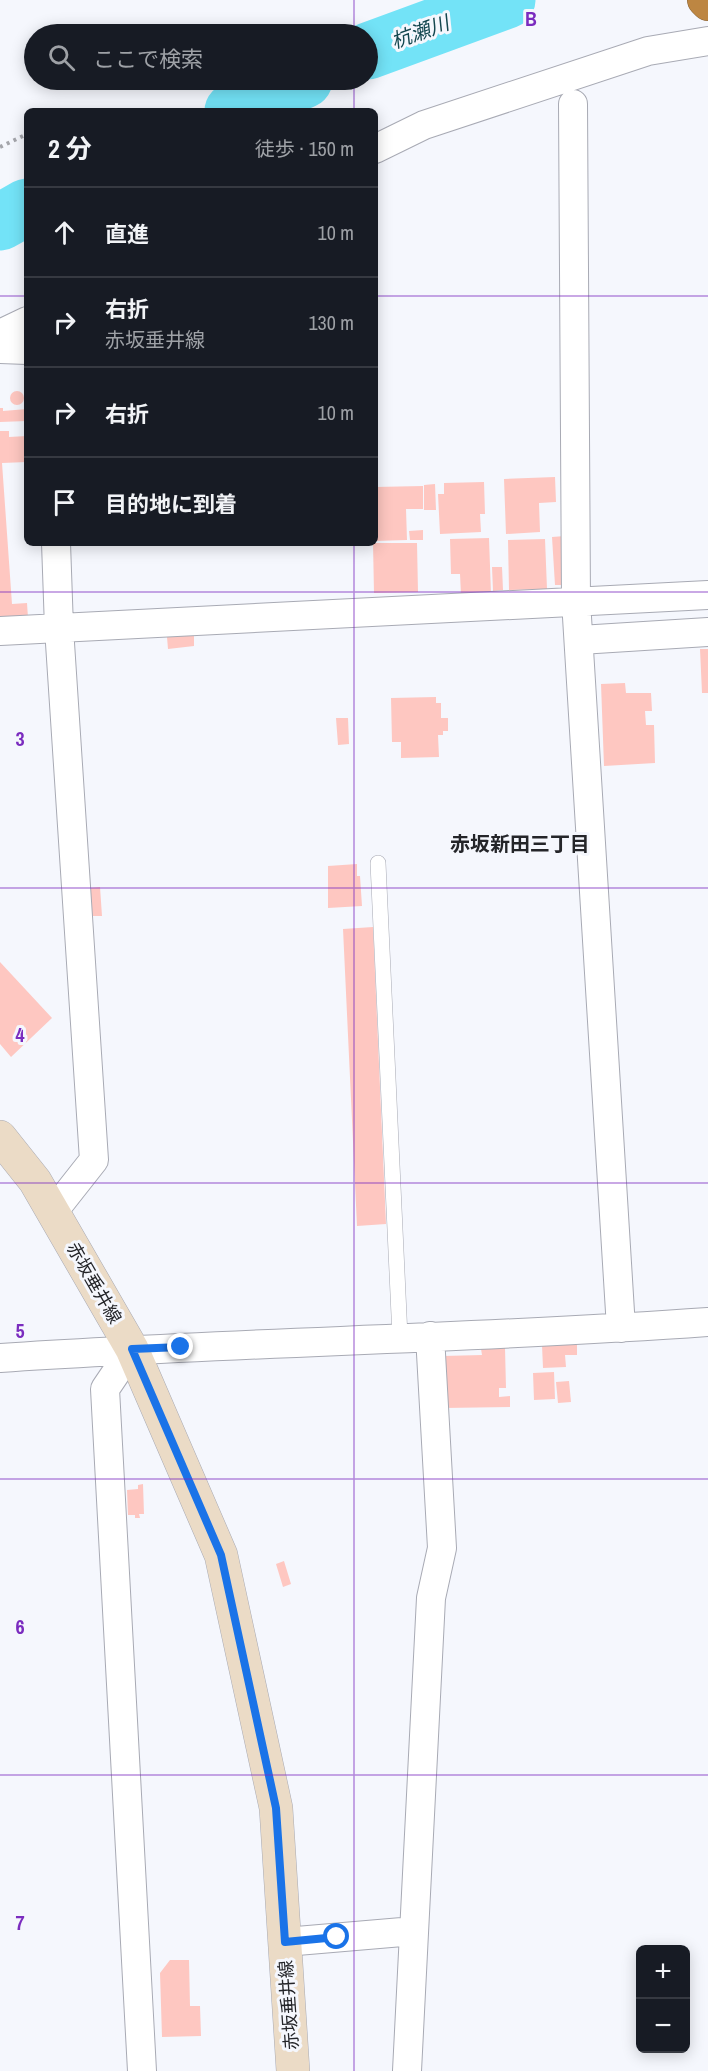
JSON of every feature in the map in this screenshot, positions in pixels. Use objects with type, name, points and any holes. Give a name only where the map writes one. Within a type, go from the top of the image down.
[{"type":"highway","points":[[704,0],[708,4]]},
{"type":"main road","name":"赤坂垂井線","points":[[0,1137],[35,1181],[132,1349],[221,1555],[276,1808],[293,2071]]},
{"type":"street","points":[[378,148],[423,125],[648,51],[708,41]]},
{"type":"street","points":[[573,104],[576,601],[621,1328]]},
{"type":"street","points":[[0,334],[24,322]]},
{"type":"street","points":[[0,349],[24,350]]},
{"type":"street","points":[[53,1212],[94,1160],[59,628],[56,546]]},
{"type":"street","points":[[0,631],[708,595]]},
{"type":"street","points":[[579,640],[708,632]]},
{"type":"street","points":[[0,1358],[132,1349],[621,1328],[708,1322]]},
{"type":"street","points":[[407,2071],[430,1598],[442,1548],[430,1336]]},
{"type":"street","points":[[132,1349],[105,1389],[142,2071]]},
{"type":"street","points":[[285,1942],[414,1930]]},
{"type":"lane","points":[[378,864],[400,1337]]},
{"type":"path","points":[[0,147],[24,135]]},
{"type":"building","points":[[17,391],[22,393],[24,398],[22,403],[17,405],[12,403],[10,398],[12,393]]},
{"type":"building","points":[[0,408],[3,408],[3,411],[24,409],[24,421],[0,422]]},
{"type":"building","points":[[0,431],[9,431],[9,437],[24,436],[24,462],[2,463],[12,604],[27,603],[28,618],[0,619]]},
{"type":"building","points":[[555,477],[556,502],[539,503],[540,532],[506,534],[504,479]]},
{"type":"building","points":[[484,482],[485,514],[480,514],[481,532],[440,534],[438,494],[444,494],[444,483]]},
{"type":"building","points":[[435,484],[436,510],[424,510],[424,485]]},
{"type":"building","points":[[423,486],[423,509],[406,509],[407,540],[378,541],[378,487]]},
{"type":"building","points":[[423,530],[423,540],[410,540],[409,531]]},
{"type":"building","points":[[565,536],[567,585],[555,585],[552,537]]},
{"type":"building","points":[[489,538],[491,594],[461,595],[460,574],[451,574],[450,539]]},
{"type":"building","points":[[545,539],[547,589],[509,590],[508,540]]},
{"type":"building","points":[[378,543],[417,543],[418,592],[374,593],[373,546],[378,546]]},
{"type":"building","points":[[492,567],[502,567],[503,590],[493,591]]},
{"type":"building","points":[[194,635],[194,646],[168,649],[167,637]]},
{"type":"building","points":[[700,649],[708,649],[708,693],[702,693]]},
{"type":"building","points":[[625,683],[626,693],[651,693],[652,711],[645,711],[646,725],[654,725],[655,763],[604,766],[601,684]]},
{"type":"building","points":[[436,697],[436,703],[441,703],[441,718],[448,718],[448,731],[443,731],[443,735],[438,735],[439,757],[401,758],[401,742],[392,742],[391,698]]},
{"type":"building","points":[[336,718],[348,718],[349,744],[338,745]]},
{"type":"building","points":[[357,864],[362,906],[328,908],[328,866]]},
{"type":"building","points":[[100,887],[102,916],[90,916],[89,888]]},
{"type":"building","points":[[373,927],[386,1224],[357,1226],[343,929]]},
{"type":"building","points":[[0,962],[52,1018],[11,1057],[0,1044]]},
{"type":"building","points":[[577,1344],[577,1355],[565,1355],[566,1367],[543,1368],[542,1345]]},
{"type":"building","points":[[505,1348],[506,1388],[499,1388],[499,1397],[510,1396],[510,1407],[444,1408],[443,1356],[482,1355],[481,1349]]},
{"type":"building","points":[[554,1372],[555,1399],[534,1400],[533,1373]]},
{"type":"building","points":[[569,1381],[571,1402],[558,1403],[556,1382]]},
{"type":"building","points":[[143,1484],[144,1514],[139,1514],[140,1518],[135,1518],[135,1515],[128,1515],[127,1490],[138,1489],[138,1485]]},
{"type":"building","points":[[284,1561],[291,1584],[283,1587],[276,1564]]},
{"type":"building","points":[[170,1960],[189,1960],[190,2006],[200,2006],[201,2036],[162,2037],[160,1973]]},
{"type":"waterway","name":"杭瀬川","points":[[378,47],[507,0]]},
{"type":"waterway","name":"杭瀬川","points":[[240,108],[281,90]]},
{"type":"waterway","name":"杭瀬川","points":[[0,222],[24,209]]},
{"type":"district","name":"赤坂新田三丁目","points":[[520,844]]},
{"type":"route","points":[[181,1347],[132,1349],[221,1555],[276,1808],[285,1942],[337,1937]]}]
